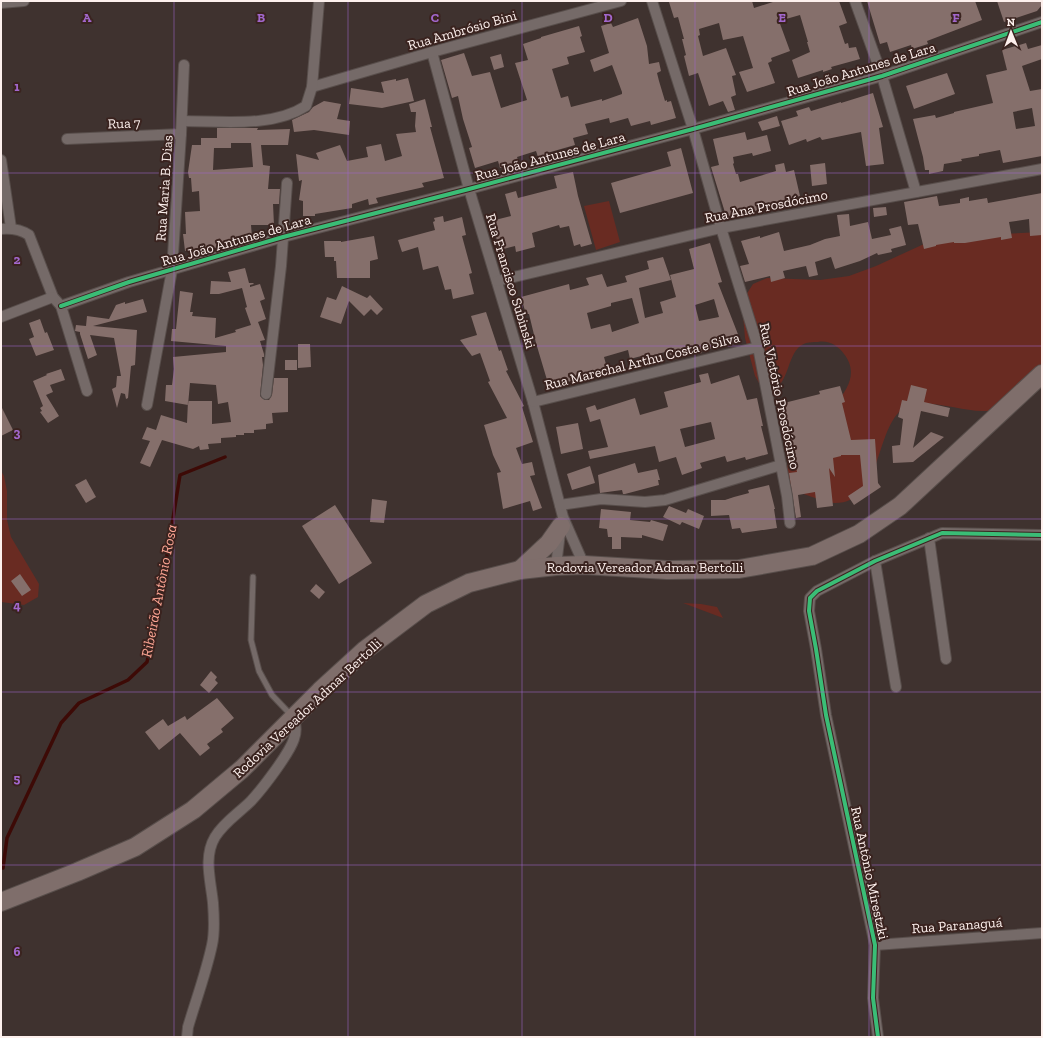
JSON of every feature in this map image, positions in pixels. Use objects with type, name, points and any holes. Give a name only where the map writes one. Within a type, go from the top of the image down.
[{"type":"highway","name":"Rodovia Vereador Admar Bertolli","points":[[1,902],[98,864],[135,846],[194,810],[242,769],[320,691],[365,650],[426,604],[469,583],[520,570],[584,565],[668,570],[739,569],[812,556],[859,534],[900,506],[1042,374]]},
{"type":"highway","points":[[520,570],[549,543],[562,521]]},
{"type":"street","points":[[1,3],[24,1]]},
{"type":"street","points":[[182,120],[273,120],[295,113],[306,106],[312,87],[319,1]]},
{"type":"street","name":"Rua Ambrósio Bini","points":[[312,87],[432,52],[621,1]]},
{"type":"street","name":"Rua Victório Prosdócimo","points":[[652,1],[693,129],[721,228],[758,347],[787,496],[790,523]]},
{"type":"street","points":[[855,1],[882,76],[916,192]]},
{"type":"street","name":"Rua João Antunes de Lara","points":[[61,306],[129,282],[283,237],[693,129],[882,76],[1042,22]]},
{"type":"street","name":"Rua Francisco Subinski","points":[[432,52],[469,189],[533,402],[560,505],[562,521],[556,566]]},
{"type":"street","name":"Rua Maria B. Dias","points":[[147,406],[172,270],[182,120],[184,65]]},
{"type":"street","name":"Rua 7","points":[[67,139],[181,134]]},
{"type":"street","points":[[1,160],[6,229],[21,230],[29,235],[53,297],[61,306],[87,391]]},
{"type":"street","name":"Rua Ana Prosdócimo","points":[[496,281],[721,228],[1042,169]]},
{"type":"street","points":[[266,394],[276,322],[287,183]]},
{"type":"street","points":[[1,317],[53,297]]},
{"type":"street","name":"Rua Marechal Arthu Costa e Silva","points":[[533,402],[758,347]]},
{"type":"street","points":[[560,505],[601,499],[645,502],[665,500],[781,465]]},
{"type":"street","name":"Rua Francisco Subinski","points":[[562,521],[584,565]]},
{"type":"street","points":[[896,687],[875,561],[942,533],[1042,535]]},
{"type":"street","points":[[929,538],[946,659]]},
{"type":"street","name":"Rua Antônio Mirestzki","points":[[875,561],[817,591],[810,598],[809,611],[826,715],[875,945],[873,998],[878,1037]]},
{"type":"street","points":[[187,1037],[188,1027],[212,944],[214,922],[209,872],[209,853],[214,838],[225,824],[251,801],[263,787],[290,748],[295,738],[296,729],[294,718]]},
{"type":"street","name":"Rua Paranaguá","points":[[875,945],[1042,933]]},
{"type":"lane","points":[[253,577],[251,640],[259,671],[272,695],[294,718]]},
{"type":"shaded area","points":[[609,201],[620,242],[596,250],[584,206]]},
{"type":"shaded area","points":[[1042,232],[1042,375],[1005,401],[998,408],[991,411],[975,411],[932,404],[912,405],[904,408],[894,418],[887,431],[870,478],[862,491],[851,500],[835,503],[829,502],[801,493],[791,487],[786,478],[786,470],[792,456],[809,430],[842,396],[848,386],[851,375],[850,365],[844,354],[833,344],[826,342],[806,343],[793,355],[781,383],[773,391],[763,390],[755,376],[745,338],[743,315],[744,298],[753,284],[767,278],[820,280],[849,276],[876,266],[924,244],[979,235]]},
{"type":"shaded area","points":[[1,471],[4,476],[7,491],[7,520],[11,537],[39,584],[38,597],[24,605],[1,602]]},
{"type":"shaded area","points":[[683,603],[717,607],[723,618]]},
{"type":"building","points":[[752,1],[754,8],[776,1],[839,1],[847,23],[839,26],[845,44],[848,43],[849,48],[856,47],[860,59],[831,67],[832,69],[823,72],[823,70],[798,78],[792,60],[810,52],[800,15],[779,21],[790,51],[771,58],[772,61],[768,63],[775,83],[747,92],[739,72],[753,68],[743,36],[723,40],[719,23],[699,29],[700,35],[698,36],[703,56],[726,48],[736,75],[732,76],[736,95],[731,97],[735,110],[728,112],[723,101],[709,106],[698,73],[689,76],[684,56],[686,55],[682,39],[684,39],[678,17],[674,18],[669,2]]},
{"type":"building","points":[[867,1],[975,1],[982,20],[927,41],[928,44],[912,49],[911,45],[890,52],[887,42],[880,44]]},
{"type":"building","points":[[997,1],[1042,1],[1042,5],[1037,11],[1004,22]]},
{"type":"building","points":[[638,18],[647,46],[649,64],[659,62],[661,71],[657,73],[665,101],[671,101],[676,118],[651,125],[650,121],[631,126],[628,118],[610,123],[609,118],[585,124],[588,134],[573,138],[575,145],[538,157],[536,151],[517,157],[519,163],[500,168],[498,161],[475,168],[469,148],[472,147],[463,119],[458,96],[452,98],[441,60],[464,53],[472,76],[490,72],[501,108],[527,100],[515,63],[528,60],[523,44],[579,26],[582,36],[580,37],[585,52],[567,57],[569,64],[552,69],[561,98],[568,96],[571,107],[602,99],[602,101],[622,94],[622,92],[612,65],[594,72],[590,60],[609,53],[601,26],[611,23],[613,27]]},
{"type":"building","points":[[1026,43],[1028,49],[1042,45],[1042,59],[1022,66],[1030,91],[1042,89],[1042,156],[1003,163],[1000,150],[961,159],[962,161],[944,164],[943,171],[929,174],[929,170],[925,170],[913,119],[935,115],[936,118],[954,112],[993,103],[986,75],[1007,70],[1002,50]],"holes":[[[1032,108],[1035,126],[1016,129],[1013,112]]]},
{"type":"building","points":[[501,54],[504,67],[494,70],[490,57]]},
{"type":"building","points":[[947,73],[955,94],[914,109],[906,86]]},
{"type":"building","points":[[408,78],[414,101],[382,108],[349,104],[351,88],[384,93],[381,82],[396,79],[396,81]]},
{"type":"building","points":[[873,93],[883,127],[879,128],[884,164],[866,166],[861,132],[822,140],[820,137],[807,142],[806,139],[789,145],[781,121],[798,116],[796,111],[809,107],[811,111]]},
{"type":"building","points":[[425,99],[432,127],[430,127],[444,178],[422,183],[424,187],[376,198],[378,203],[369,205],[368,199],[352,204],[352,208],[315,214],[315,216],[303,216],[303,201],[299,200],[302,180],[299,181],[296,154],[319,160],[316,153],[340,145],[347,161],[368,157],[366,147],[381,144],[385,161],[402,156],[396,134],[416,132],[416,112],[411,112],[409,104]]},
{"type":"building","points":[[324,101],[341,104],[337,119],[350,121],[349,135],[314,130],[294,132],[292,120],[309,112],[313,107]]},
{"type":"building","points":[[777,116],[780,126],[762,131],[758,122]]},
{"type":"building","points":[[217,128],[258,128],[257,130],[290,129],[288,145],[261,145],[263,165],[270,166],[268,189],[280,189],[279,204],[273,204],[274,225],[251,225],[252,237],[237,239],[238,242],[217,243],[218,247],[204,251],[203,247],[185,251],[183,234],[186,234],[185,212],[200,211],[199,191],[192,192],[191,178],[189,178],[188,172],[192,145],[201,145],[201,138],[217,138]],"holes":[[[231,143],[251,143],[253,167],[213,170],[214,148],[231,148]]]},
{"type":"building","points":[[745,132],[747,140],[767,135],[771,151],[753,156],[752,153],[733,157],[733,164],[740,182],[776,171],[775,165],[784,163],[786,172],[794,170],[800,196],[781,201],[782,203],[727,219],[711,167],[719,165],[713,139]]},
{"type":"building","points":[[681,148],[693,193],[620,213],[611,183],[671,166],[667,152]]},
{"type":"building","points":[[825,163],[827,184],[812,186],[810,165]]},
{"type":"building","points":[[573,172],[578,196],[592,244],[581,247],[580,244],[574,246],[569,226],[560,228],[559,225],[532,233],[535,247],[516,252],[515,246],[500,250],[491,221],[511,216],[505,194],[516,191],[518,198],[557,188],[554,176]]},
{"type":"building","points":[[1042,193],[1042,235],[1030,236],[1029,219],[1009,222],[1012,238],[1001,240],[1001,237],[965,243],[954,242],[924,249],[918,224],[908,225],[904,202],[937,196],[939,206],[960,203],[960,199],[969,197],[969,201],[987,198],[988,203]]},
{"type":"building","points":[[886,207],[887,215],[874,217],[873,208]]},
{"type":"building","points":[[849,214],[850,226],[868,222],[872,239],[891,235],[889,229],[901,226],[906,245],[891,249],[892,252],[878,255],[877,253],[860,261],[835,269],[831,257],[815,262],[818,275],[809,277],[806,266],[783,271],[785,278],[771,282],[770,276],[745,282],[740,266],[749,264],[741,241],[760,236],[760,238],[779,232],[784,251],[810,245],[825,239],[840,236],[837,215]]},
{"type":"building","points":[[443,216],[444,222],[462,217],[466,235],[462,236],[472,273],[469,274],[474,294],[453,299],[451,289],[445,290],[438,266],[423,270],[418,247],[402,252],[398,240],[435,230],[433,222],[435,221],[434,218]]},
{"type":"building","points":[[374,236],[378,259],[370,261],[370,278],[337,278],[336,261],[334,261],[334,257],[325,257],[324,241],[341,242]]},
{"type":"building","points":[[710,243],[722,282],[718,283],[741,342],[701,351],[702,353],[692,355],[690,348],[670,355],[669,351],[630,359],[628,350],[604,357],[607,368],[578,376],[579,379],[567,382],[568,385],[550,390],[529,314],[526,314],[521,297],[569,284],[570,290],[589,285],[586,278],[602,274],[607,287],[627,282],[625,276],[649,269],[647,261],[663,257],[671,280],[639,288],[645,318],[663,313],[660,302],[676,297],[670,275],[694,269],[689,249]],"holes":[[[632,298],[639,323],[612,332],[610,324],[591,329],[587,313],[611,306],[611,303]],[[714,299],[719,317],[699,321],[695,305]]]},
{"type":"building","points":[[245,268],[249,283],[254,284],[250,285],[250,287],[260,284],[265,299],[260,301],[266,319],[258,322],[265,340],[260,341],[264,357],[262,357],[263,365],[260,396],[265,400],[269,400],[272,395],[274,378],[288,378],[288,412],[272,413],[273,423],[266,424],[266,429],[254,430],[254,433],[244,433],[244,435],[236,435],[236,437],[221,438],[221,443],[208,444],[209,449],[200,450],[199,446],[193,449],[162,440],[150,467],[140,463],[150,441],[142,439],[147,427],[156,430],[161,415],[187,423],[188,405],[165,401],[166,385],[172,385],[174,369],[173,357],[226,352],[226,346],[171,341],[172,329],[176,329],[180,291],[193,293],[190,312],[193,312],[192,316],[216,318],[215,338],[236,332],[235,330],[251,325],[245,308],[247,307],[242,288],[219,294],[210,294],[211,281],[231,282],[228,272]],"holes":[[[190,383],[216,385],[218,404],[228,402],[231,422],[212,424],[212,401],[188,401]]]},
{"type":"building","points":[[342,286],[367,298],[370,295],[383,309],[377,315],[371,309],[364,316],[349,301],[341,324],[320,317],[327,297],[336,300]]},
{"type":"building","points":[[143,299],[147,312],[93,326],[137,330],[135,365],[131,366],[128,398],[126,399],[125,394],[121,393],[117,408],[112,389],[116,387],[117,376],[121,376],[114,338],[90,335],[97,355],[88,359],[80,332],[75,331],[76,325],[86,326],[87,316],[109,319],[116,305]]},
{"type":"building","points":[[486,312],[499,351],[501,350],[508,370],[506,371],[524,406],[522,407],[533,442],[516,448],[522,464],[532,462],[535,475],[530,476],[542,508],[533,511],[530,501],[503,509],[497,473],[501,472],[493,455],[484,425],[507,418],[488,382],[490,381],[480,353],[472,356],[460,340],[477,335],[471,316]]},
{"type":"building","points":[[40,319],[45,333],[47,332],[54,350],[36,356],[29,339],[34,337],[29,323]]},
{"type":"building","points":[[298,344],[310,344],[311,367],[298,368]]},
{"type":"building","points":[[285,360],[297,360],[297,370],[285,370]]},
{"type":"building","points":[[61,369],[65,380],[50,385],[53,392],[46,395],[59,416],[48,423],[40,412],[42,411],[40,408],[43,406],[33,381],[47,375],[46,374]]},
{"type":"building","points":[[708,373],[711,384],[739,375],[747,400],[757,398],[763,426],[761,426],[768,454],[746,460],[745,457],[727,462],[725,456],[700,463],[702,468],[682,475],[676,457],[659,462],[655,446],[590,459],[588,451],[608,447],[600,419],[590,422],[586,408],[595,405],[597,410],[635,398],[640,415],[668,407],[664,392],[701,382],[699,375]],"holes":[[[711,422],[715,439],[685,447],[680,429]]]},
{"type":"building","points":[[911,385],[927,389],[924,402],[950,408],[948,417],[921,411],[913,448],[931,432],[944,437],[913,462],[893,463],[892,446],[900,445],[903,419],[898,417],[902,400],[907,401]]},
{"type":"building","points":[[840,386],[845,402],[842,403],[851,440],[875,439],[878,483],[881,487],[854,505],[848,496],[863,486],[860,455],[841,455],[833,458],[835,477],[829,468],[833,506],[817,508],[815,492],[798,495],[801,517],[796,518],[789,473],[797,472],[790,441],[785,442],[781,424],[784,423],[780,404],[820,394],[819,391]]},
{"type":"building","points":[[1,406],[13,430],[1,436]]},
{"type":"building","points":[[578,423],[583,449],[561,454],[556,427]]},
{"type":"building","points":[[635,463],[638,473],[657,469],[660,480],[658,480],[659,485],[625,494],[623,494],[622,490],[600,493],[598,475]]},
{"type":"building","points":[[590,466],[595,483],[572,490],[567,474]]},
{"type":"building","points":[[86,479],[96,497],[86,503],[75,485]]},
{"type":"building","points":[[769,485],[775,509],[777,528],[742,533],[740,528],[732,529],[729,515],[711,516],[711,500],[725,500],[749,493],[748,490]]},
{"type":"building","points":[[372,499],[387,501],[384,523],[370,522]]},
{"type":"building","points":[[335,505],[372,563],[339,584],[302,526]]},
{"type":"building","points":[[669,506],[686,513],[688,509],[704,516],[699,529],[682,522],[680,525],[663,517]]},
{"type":"building","points":[[601,509],[631,512],[630,520],[650,522],[651,520],[668,525],[663,541],[642,535],[642,538],[621,537],[621,549],[612,549],[612,537],[608,537],[607,529],[599,528]]},
{"type":"building","points":[[20,574],[31,590],[22,596],[11,581]]},
{"type":"building","points":[[316,584],[325,592],[319,599],[310,591]]},
{"type":"building","points":[[211,671],[217,677],[215,680],[218,683],[209,693],[200,685]]},
{"type":"building","points":[[217,698],[234,718],[221,729],[223,732],[207,744],[210,748],[200,756],[180,733],[159,750],[145,732],[163,719],[168,726],[185,716],[187,720]]},
{"type":"waterway","name":"Ribeirão Antônio Rosa","points":[[3,868],[7,838],[61,723],[79,703],[128,680],[147,662],[159,605],[180,475],[225,457]]},
{"type":"cycle path","points":[[61,306],[129,282],[283,237],[693,129],[882,76],[1042,22]]},
{"type":"cycle path","points":[[878,1037],[873,998],[875,945],[826,715],[809,611],[810,598],[817,591],[875,561],[942,533],[1042,535]]}]
